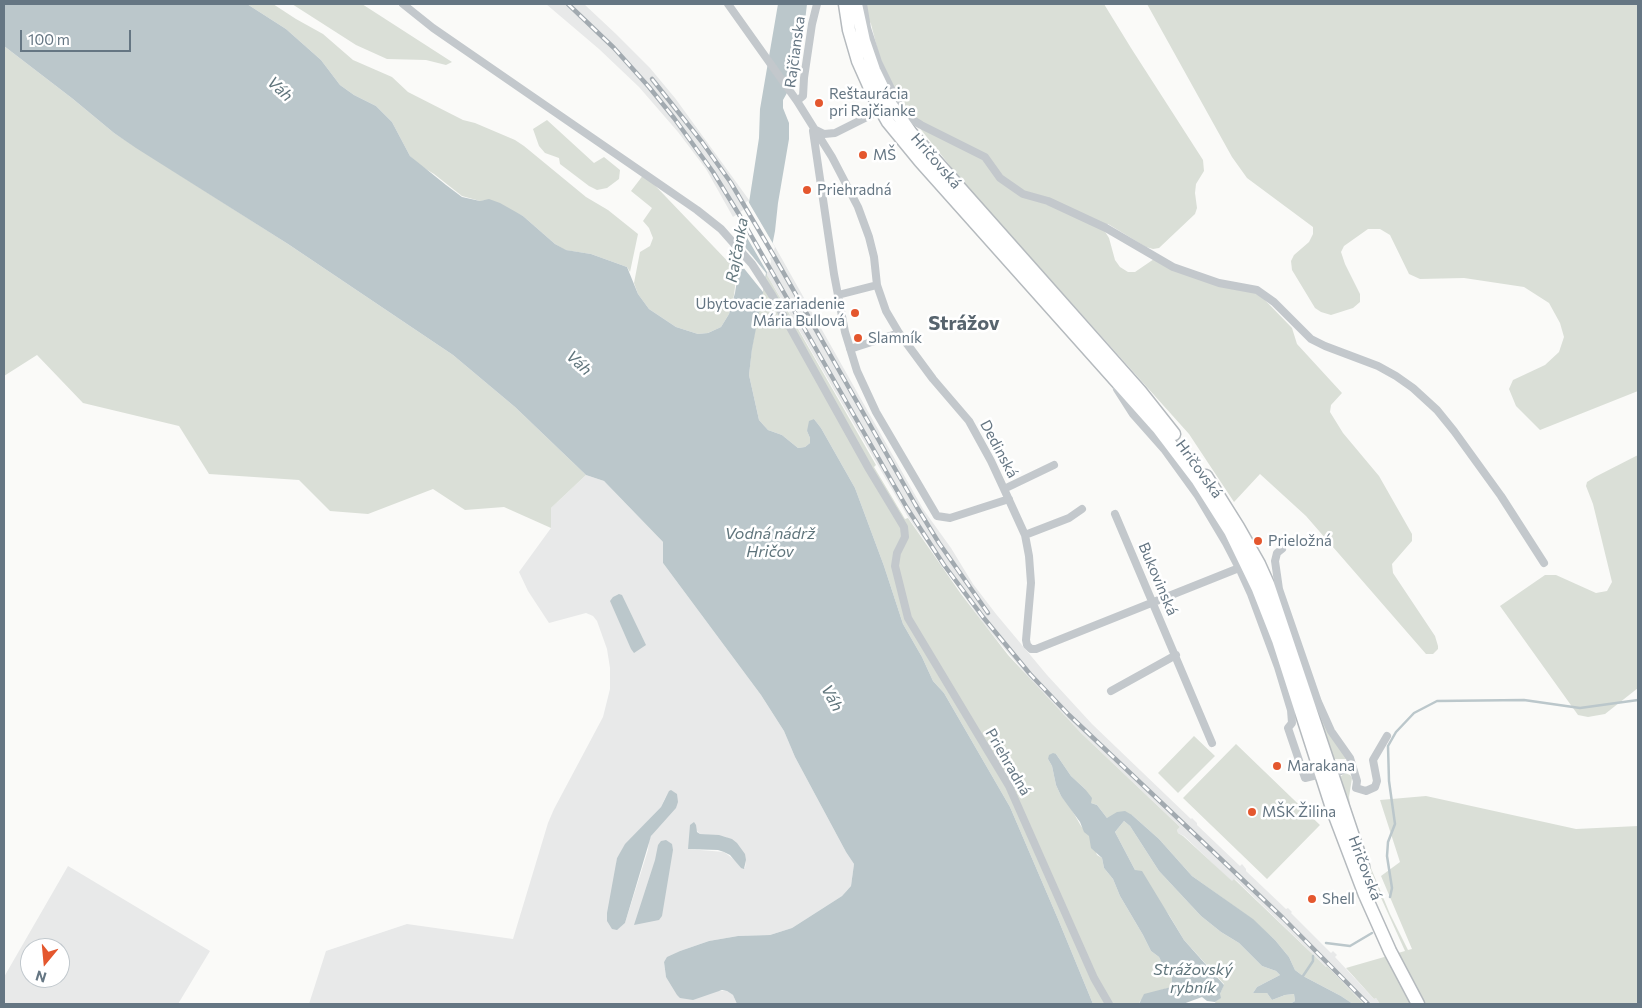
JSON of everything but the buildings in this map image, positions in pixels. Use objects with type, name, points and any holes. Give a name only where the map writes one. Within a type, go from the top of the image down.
[{"type":"main road","name":"Hričovská","points":[[845,4],[849,30],[858,61],[881,110],[920,161],[1179,453],[1230,531],[1265,605],[1283,655],[1298,721],[1326,774],[1373,891],[1398,946],[1428,1004]]},
{"type":"main road","name":"Hričovská","points":[[856,4],[864,41],[874,70],[887,97],[910,133],[1140,391],[1185,448],[1234,520],[1259,564],[1268,584],[1326,774],[1338,823],[1369,904],[1390,951],[1418,1004]]},
{"type":"street","name":"Priehradná","points":[[403,4],[433,28],[668,189],[721,229],[738,247],[766,285],[869,470],[904,527],[905,535],[895,563],[908,618],[1009,786],[1094,978],[1109,1004]]},
{"type":"street","points":[[728,4],[795,98],[812,128],[842,320],[862,382],[876,412],[936,515],[942,518],[950,518],[1009,499]]},
{"type":"street","name":"Rajčianska","points":[[795,98],[803,96],[812,24],[817,4]]},
{"type":"street","name":"Hričovská","points":[[863,4],[869,34],[878,62],[896,99],[908,117],[985,157],[1000,178],[1023,194],[1048,201],[1106,228],[1173,267],[1218,282],[1257,290],[1274,302],[1311,339],[1378,366],[1396,376],[1413,388],[1437,410],[1454,431],[1501,496],[1544,563]]},
{"type":"street","points":[[812,128],[824,134],[835,133],[881,110]]},
{"type":"street","name":"Dedinská","points":[[812,128],[829,152],[858,207],[869,237],[874,256],[877,284],[886,311],[899,333],[933,379],[969,421],[991,461],[1026,535],[1030,571],[1027,645],[1031,649],[1036,649],[1153,602]]},
{"type":"street","points":[[838,295],[877,284]]},
{"type":"street","points":[[850,349],[899,333]]},
{"type":"street","name":"Hričovská","points":[[1104,369],[1128,406],[1164,449],[1198,496],[1239,568],[1251,594],[1278,667],[1291,710],[1298,721],[1288,728],[1305,778],[1326,774]]},
{"type":"street","points":[[1004,489],[1054,465]]},
{"type":"street","points":[[1026,535],[1069,518],[1082,509]]},
{"type":"street","name":"Bukovinská","points":[[1115,514],[1212,743]]},
{"type":"street","points":[[1282,549],[1277,554],[1275,561],[1279,589],[1318,702],[1331,731],[1350,758],[1357,781],[1356,788],[1366,791],[1372,790],[1375,787],[1373,760],[1387,736]]},
{"type":"street","points":[[1153,602],[1239,568]]},
{"type":"street","points":[[1111,691],[1176,656]]},
{"type":"street","points":[[1326,774],[1353,767]]},
{"type":"shaded area","points":[[247,4],[273,4],[323,34],[353,60],[392,77],[408,92],[463,120],[475,123],[515,140],[524,146],[586,197],[608,210],[638,234],[630,272],[627,267],[591,254],[565,250],[555,244],[523,216],[489,200],[480,201],[462,196],[410,156],[392,122],[376,106],[354,95],[340,85],[321,60],[286,29]]},
{"type":"shaded area","points":[[292,4],[362,4],[452,62],[446,65],[426,60],[387,59],[356,45]]},
{"type":"shaded area","points":[[546,4],[584,4],[616,34],[650,68],[675,98],[752,204],[733,217],[706,169],[678,132],[639,87],[599,49]]},
{"type":"shaded area","points":[[860,4],[1104,4],[1203,160],[1204,171],[1196,184],[1197,208],[1195,214],[1159,248],[1146,247],[1108,224],[1103,225],[1115,260],[1120,267],[1128,272],[1135,272],[1154,259],[1254,292],[1262,297],[1292,328],[1297,344],[1342,393],[1331,405],[1330,412],[1343,433],[1379,476],[1412,534],[1412,541],[1392,564],[1393,573],[1435,636],[1438,649],[1433,654],[1426,654],[1306,516],[1260,474],[1234,502],[1189,434],[963,182],[906,111],[880,59],[871,24]]},
{"type":"shaded area","points":[[1147,4],[1638,4],[1638,391],[1540,430],[1516,406],[1509,389],[1513,380],[1545,365],[1559,352],[1564,337],[1560,323],[1549,303],[1524,287],[1464,278],[1420,279],[1409,274],[1390,235],[1380,229],[1368,229],[1344,246],[1341,252],[1360,294],[1360,302],[1353,308],[1331,315],[1315,308],[1292,270],[1291,261],[1294,255],[1309,242],[1313,234],[1313,227],[1247,178],[1232,157]]},
{"type":"shaded area","points":[[4,46],[114,133],[288,244],[453,355],[515,407],[586,475],[551,508],[551,528],[504,507],[465,510],[433,489],[368,514],[330,511],[299,480],[209,474],[179,426],[83,403],[37,355],[4,376]]},
{"type":"shaded area","points":[[547,120],[594,163],[604,157],[620,170],[619,179],[607,188],[597,190],[560,164],[559,158],[545,153],[539,146],[533,129]]},
{"type":"shaded area","points":[[644,174],[737,271],[729,314],[721,327],[708,333],[698,334],[676,327],[649,309],[638,294],[634,283],[640,252],[650,246],[653,238],[649,228],[643,221],[652,208],[631,191]]},
{"type":"shaded area","points":[[773,243],[923,509],[951,548],[973,584],[996,614],[1047,675],[1092,724],[1240,866],[1242,864],[1246,871],[1286,909],[1288,908],[1331,953],[1333,951],[1337,955],[1335,957],[1380,1004],[1364,1004],[1328,966],[1326,967],[1235,879],[1232,882],[1184,836],[1178,833],[1177,830],[1180,827],[1081,733],[1035,685],[983,623],[908,517],[766,273]]},
{"type":"shaded area","points":[[766,273],[905,519],[908,518],[961,594],[1008,655],[1081,733],[1180,827],[1177,830],[1178,833],[1232,881],[1234,879],[1327,966],[1364,1004],[1353,1004],[1295,970],[1289,957],[1275,940],[1252,919],[1192,876],[1159,839],[1132,815],[1107,818],[1097,805],[1091,803],[1085,789],[1071,776],[1056,754],[1048,759],[1061,796],[1090,836],[1097,855],[1102,858],[1104,868],[1113,879],[1120,896],[1151,951],[1159,957],[1172,979],[1171,987],[1155,992],[1140,1001],[1139,1004],[1093,1004],[1010,807],[944,693],[933,681],[903,624],[855,488],[821,428],[814,419],[807,431],[810,443],[805,447],[798,448],[782,435],[768,430],[759,420],[749,375],[752,347]]},
{"type":"shaded area","points":[[1638,455],[1638,688],[1605,714],[1588,717],[1578,715],[1500,606],[1545,575],[1556,575],[1596,593],[1607,591],[1612,582],[1593,504],[1586,486],[1587,482],[1595,477]]},
{"type":"shaded area","points":[[586,475],[604,481],[663,542],[663,563],[761,695],[784,731],[795,757],[854,864],[851,886],[842,896],[792,928],[770,935],[738,936],[709,941],[680,951],[667,958],[664,962],[666,977],[717,991],[727,991],[733,995],[737,1004],[309,1004],[326,951],[407,924],[513,939],[548,823],[603,717],[610,689],[610,668],[607,649],[597,621],[593,616],[586,613],[549,623],[528,591],[519,572],[551,528],[551,508]],"holes":[[[667,794],[649,841],[648,850],[625,923],[617,929],[612,929],[617,858],[626,844],[661,807]],[[696,825],[696,830],[700,834],[726,837],[746,860],[745,868],[741,868],[735,860],[724,852],[688,849]]]},
{"type":"shaded area","points":[[1300,659],[1348,759],[1332,759]]},
{"type":"shaded area","points":[[1194,736],[1215,756],[1178,793],[1158,773]]},
{"type":"shaded area","name":"MŠK Žilina","points":[[1236,744],[1320,825],[1267,879],[1183,798]]},
{"type":"shaded area","points":[[1345,773],[1352,778],[1349,797],[1350,805],[1366,856],[1390,914],[1408,950],[1412,949],[1381,876],[1400,862],[1380,800],[1426,796],[1576,829],[1638,826],[1638,1004],[1380,1004],[1346,968],[1405,951],[1373,880],[1355,831],[1339,778]]},
{"type":"shaded area","points":[[1124,821],[1130,826],[1159,871],[1201,916],[1239,943],[1262,966],[1276,971],[1280,975],[1257,987],[1253,993],[1267,993],[1272,1000],[1294,994],[1295,1001],[1290,1004],[1216,1004],[1215,1002],[1220,998],[1224,984],[1184,940],[1169,915],[1135,870],[1115,832]]},
{"type":"shaded area","points":[[68,866],[210,951],[178,1004],[4,1004],[4,977],[20,949],[20,988],[70,988],[70,938],[26,938]]},
{"type":"water","name":"Vodná nádrž Hričov","points":[[4,4],[247,4],[286,29],[321,60],[340,85],[354,95],[376,106],[392,122],[410,156],[462,197],[480,201],[489,199],[500,203],[523,216],[555,244],[566,250],[591,254],[627,267],[638,294],[649,309],[676,327],[698,334],[708,333],[721,327],[729,314],[735,293],[759,138],[760,109],[778,4],[807,4],[801,56],[796,77],[783,100],[783,108],[789,123],[789,139],[775,231],[752,349],[749,375],[759,420],[768,430],[782,435],[798,448],[805,447],[810,443],[807,431],[809,421],[814,419],[821,428],[855,488],[903,624],[933,681],[944,693],[1010,807],[1093,1004],[737,1004],[733,995],[722,990],[693,1000],[680,998],[666,977],[664,962],[667,957],[709,941],[738,936],[770,935],[792,928],[842,896],[851,886],[854,864],[795,757],[784,731],[761,695],[663,563],[663,542],[604,481],[586,475],[515,407],[453,355],[288,244],[114,133],[4,46]]},
{"type":"water","points":[[619,594],[622,595],[646,645],[634,653],[610,601]]},
{"type":"water","name":"Strážovský rybník","points":[[1056,754],[1071,776],[1092,798],[1091,803],[1097,805],[1107,818],[1117,812],[1125,811],[1132,815],[1159,839],[1192,876],[1253,919],[1275,940],[1289,957],[1295,970],[1353,1004],[1290,1004],[1295,1001],[1294,994],[1272,1000],[1267,993],[1253,993],[1257,987],[1280,975],[1276,971],[1262,966],[1239,943],[1201,916],[1159,871],[1130,826],[1124,821],[1115,832],[1135,870],[1142,871],[1184,940],[1224,985],[1220,994],[1221,998],[1215,1002],[1207,1001],[1202,997],[1183,1004],[1139,1004],[1144,994],[1171,987],[1170,971],[1163,965],[1159,957],[1151,951],[1120,896],[1113,879],[1104,868],[1102,858],[1091,848],[1089,836],[1084,832],[1080,822],[1061,796],[1048,759],[1049,755]]},
{"type":"water","points":[[671,790],[677,794],[678,802],[676,808],[651,836],[625,923],[617,930],[612,929],[607,921],[607,913],[617,858],[625,844],[661,807]]},
{"type":"water","points":[[694,822],[697,832],[700,834],[719,835],[732,839],[737,843],[745,854],[744,869],[730,855],[724,852],[688,849],[690,825]]},
{"type":"water","points":[[666,840],[672,844],[673,850],[662,916],[659,920],[634,925],[658,845],[661,841]]},
{"type":"pier","points":[[748,201],[775,247],[770,258],[769,271],[767,272],[742,229],[746,202]]},
{"type":"pier","points":[[741,242],[766,273],[763,292],[738,261]]},
{"type":"waterway","points":[[1390,897],[1392,888],[1387,856],[1388,842],[1395,824],[1389,781],[1388,746],[1396,732],[1414,713],[1437,701],[1524,700],[1580,708],[1638,700]]},
{"type":"waterway","points":[[1326,943],[1350,946],[1372,933]]},
{"type":"waterway","points":[[1303,976],[1313,961],[1313,956]]},
{"type":"railway","points":[[568,4],[614,48],[649,87],[713,172],[907,508],[944,565],[983,617],[1030,674],[1069,715],[1283,918],[1368,1004]]},
{"type":"railway","points":[[652,79],[702,142],[731,183],[915,504],[939,543],[988,613]]},
{"type":"place","name":"Reštaurácia pri Rajčianke","points":[[819,103]]},
{"type":"place","name":"MŠ","points":[[863,155]]},
{"type":"place","name":"Priehradná","points":[[807,190]]},
{"type":"place","name":"Ubytovacie zariadenie Mária Bullová","points":[[855,313]]},
{"type":"place","name":"Slamník","points":[[858,338]]},
{"type":"place","name":"Prieložná","points":[[1258,541]]},
{"type":"place","name":"Marakana","points":[[1277,766]]},
{"type":"place","name":"MŠK Žilina","points":[[1252,812]]},
{"type":"place","name":"Shell","points":[[1312,899]]},
{"type":"district","name":"Strážov","points":[[964,323]]},
{"type":"water label","name":"Váh","points":[[280,89]]},
{"type":"water label","name":"Rajčanka","points":[[737,250]]},
{"type":"water label","name":"Váh","points":[[579,363]]},
{"type":"water label","name":"Váh","points":[[832,698]]}]
